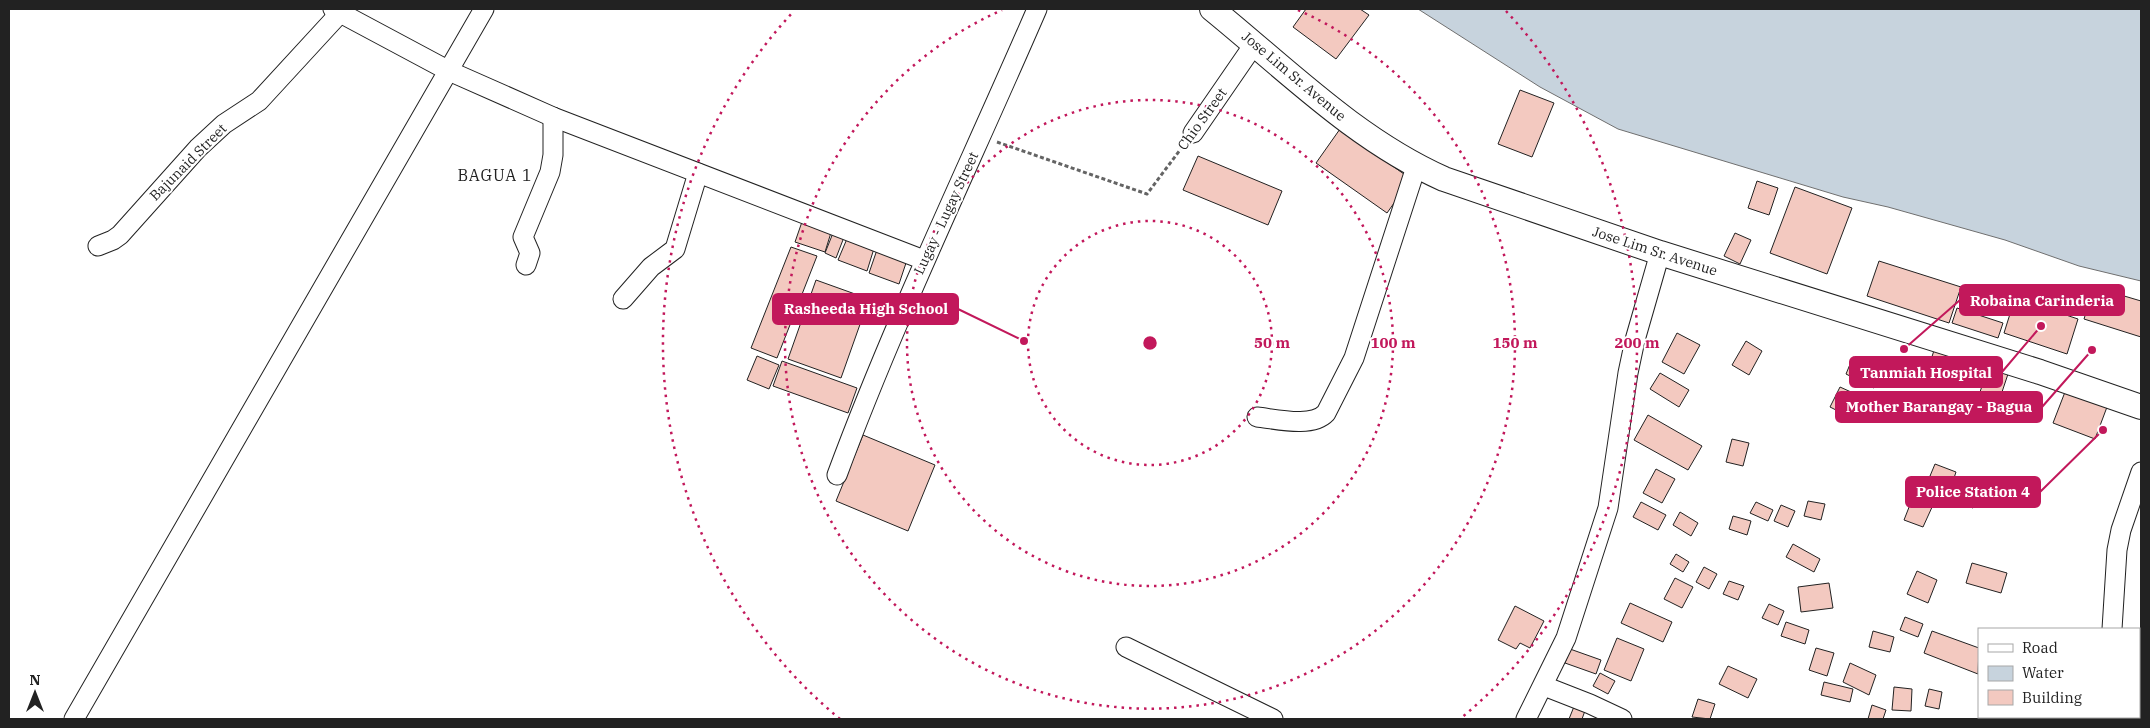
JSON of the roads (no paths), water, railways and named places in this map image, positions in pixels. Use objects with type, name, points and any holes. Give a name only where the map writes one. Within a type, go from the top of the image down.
[{"type":"main road","name":"Jose Lim Sr. Avenue","points":[[1212,9],[1367,136],[1416,167],[1471,190],[1660,253],[2031,369],[2141,407]]},
{"type":"street","points":[[74,719],[484,9]]},
{"type":"street","name":"Lugay - Lugay Street","points":[[837,475],[868,389],[924,260],[982,137],[1037,9]]},
{"type":"street","points":[[337,11],[449,71],[553,117],[924,260]]},
{"type":"street","name":"Bajunaid Street","points":[[98,246],[120,235],[198,148],[224,124],[259,101],[337,11]]},
{"type":"street","name":"Chio Street","points":[[1193,133],[1255,43]]},
{"type":"street","points":[[526,265],[530,253],[523,237],[550,172],[554,155],[553,117]]},
{"type":"street","points":[[1257,417],[1312,421],[1321,418],[1326,413],[1354,358],[1416,167]]},
{"type":"street","points":[[623,299],[651,267],[675,249],[698,173]]},
{"type":"street","points":[[1526,719],[1544,686],[1566,638],[1608,508],[1628,373],[1640,321],[1660,253]]},
{"type":"street","points":[[2112,628],[2116,550],[2141,472]]},
{"type":"street","points":[[1126,647],[1273,719]]},
{"type":"street","points":[[1544,686],[1622,719]]},
{"type":"water","points":[[1418,9],[2141,9],[2141,281],[2079,266],[2005,240],[1888,207],[1843,197],[1618,129],[1540,87]]},
{"type":"place","name":"Tanmiah Hospital","points":[[2041,326]]},
{"type":"place","name":"Rasheeda High School","points":[[1024,341]]},
{"type":"place","name":"Robaina Carinderia","points":[[1904,349]]},
{"type":"place","name":"Mother Barangay - Bagua","points":[[2092,350]]},
{"type":"place","name":"Police Station 4","points":[[2103,430]]},
{"type":"district","name":"BAGUA 1","points":[[495,175]]}]
